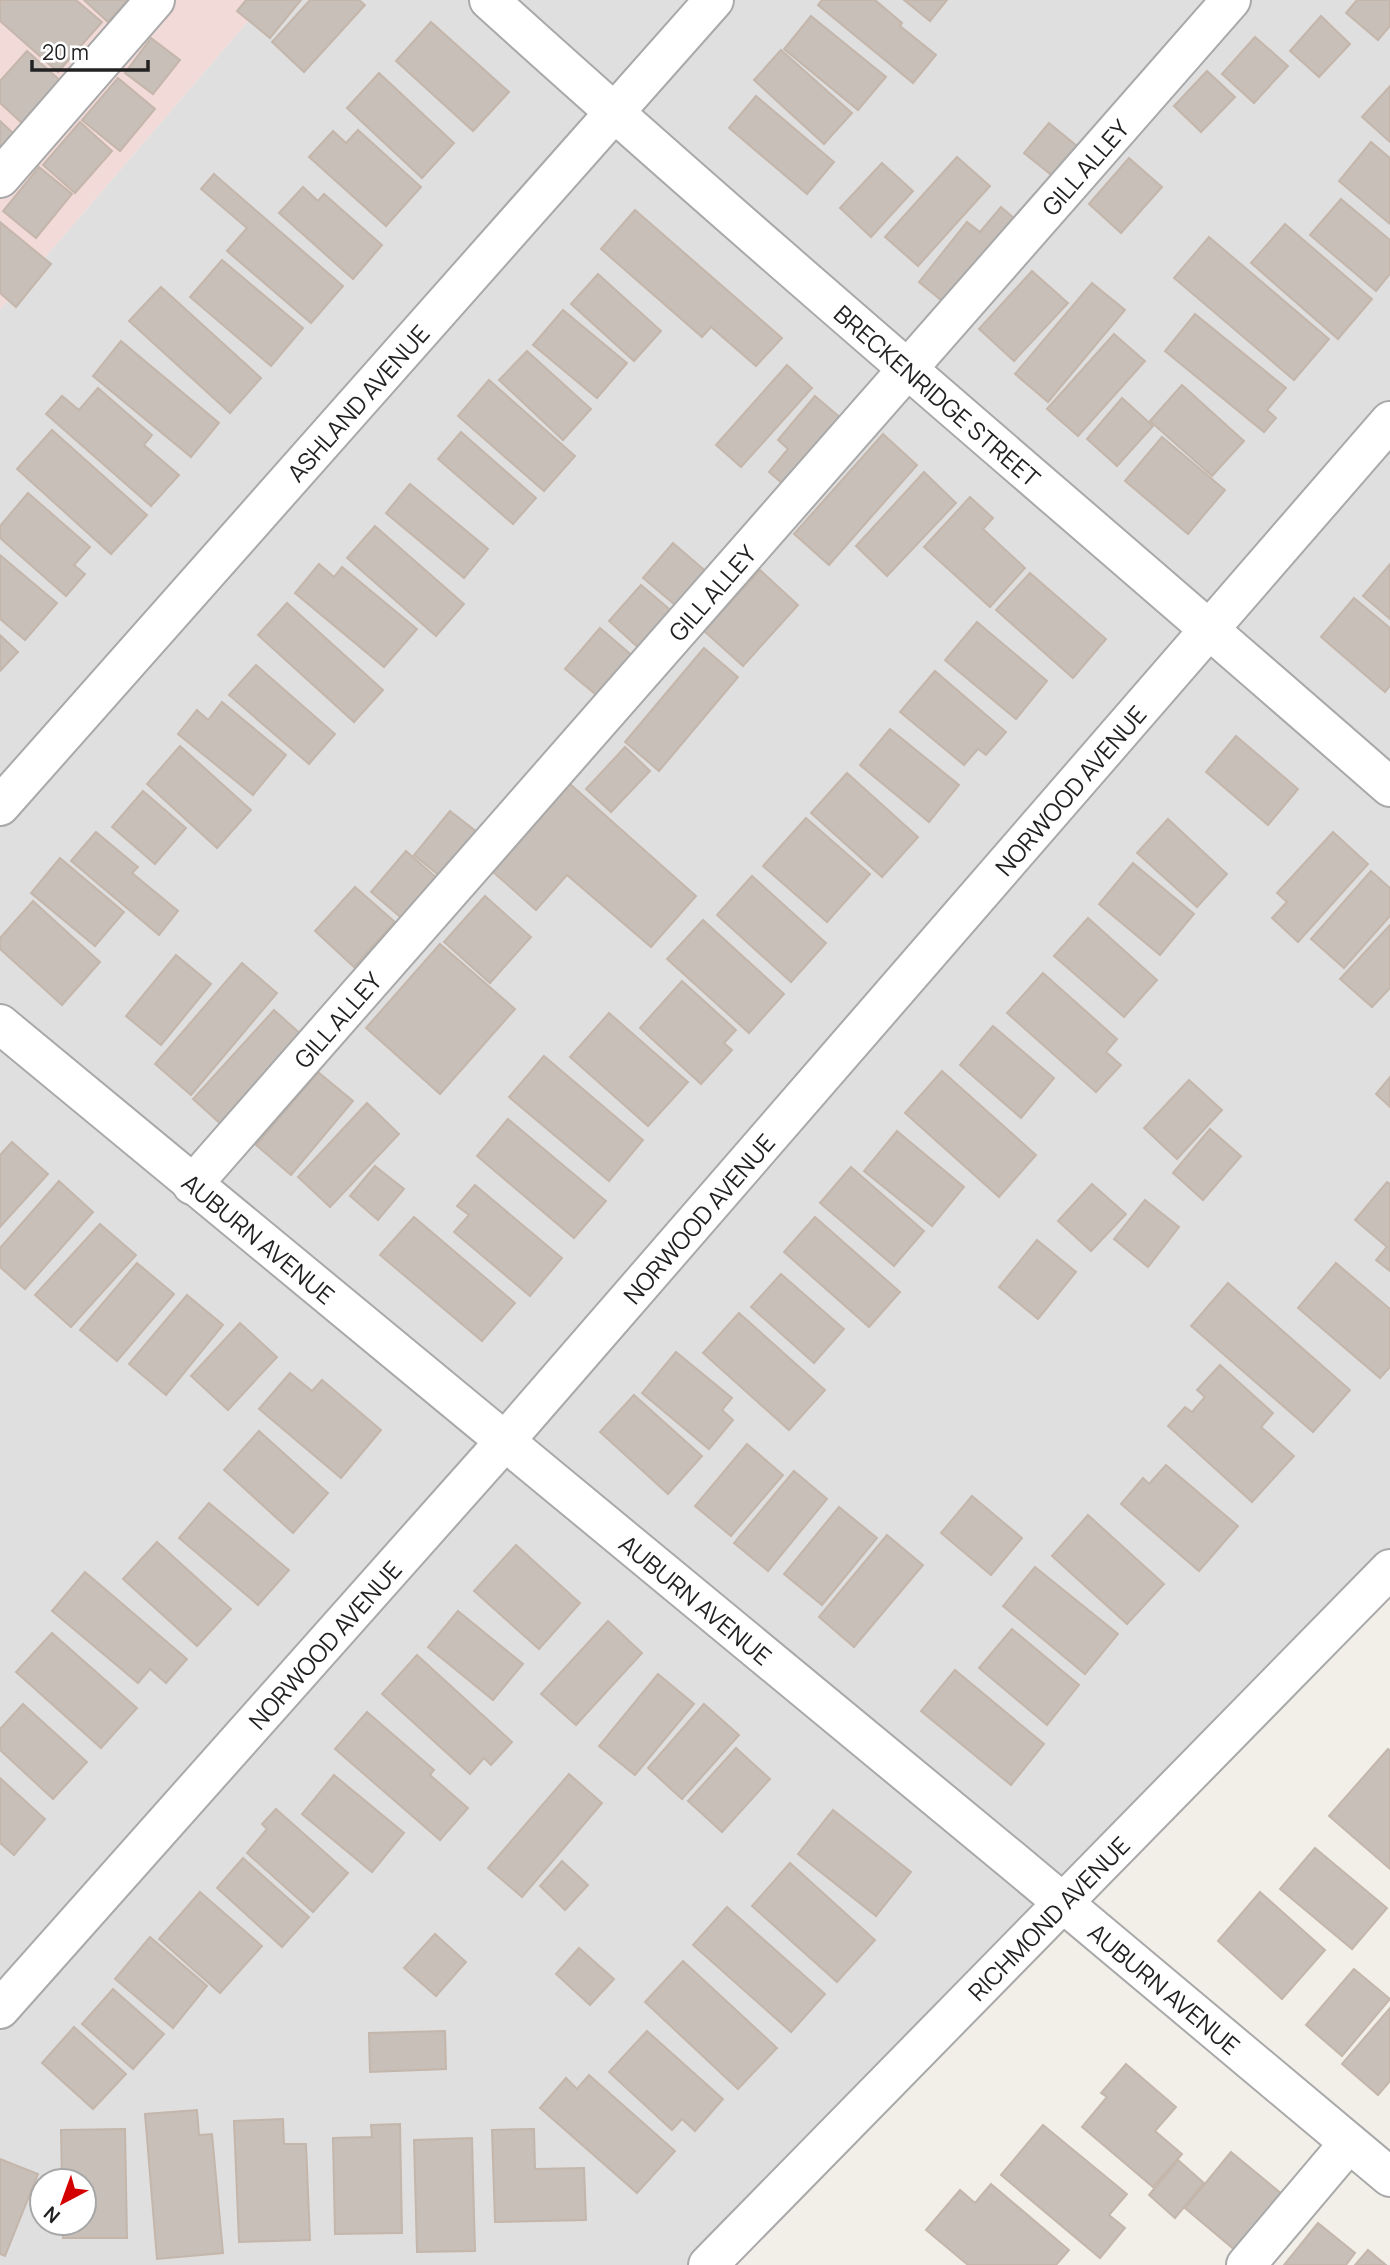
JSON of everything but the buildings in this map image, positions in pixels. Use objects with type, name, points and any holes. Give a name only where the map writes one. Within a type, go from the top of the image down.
[{"type":"street","points":[[0,178],[155,0]]},
{"type":"street","name":"BRECKENRIDGE STREET","points":[[489,0],[908,370],[1390,787]]},
{"type":"street","name":"ASHLAND AVENUE","points":[[0,806],[714,0]]},
{"type":"street","name":"GILL ALLEY","points":[[192,1185],[1231,0]]},
{"type":"street","name":"NORWOOD AVENUE","points":[[0,2009],[505,1441],[1390,421]]},
{"type":"street","name":"AUBURN AVENUE","points":[[0,1024],[1062,1902],[1390,2177]]},
{"type":"street","name":"RICHMOND AVENUE","points":[[708,2265],[1062,1902],[1384,1586]]},
{"type":"street","points":[[1246,2265],[1349,2143]]},
{"type":"shaded area","points":[[0,0],[266,0],[0,310]]},
{"type":"shaded area","points":[[266,0],[1390,0],[1390,1569],[708,2265],[0,2265],[0,310]]}]
